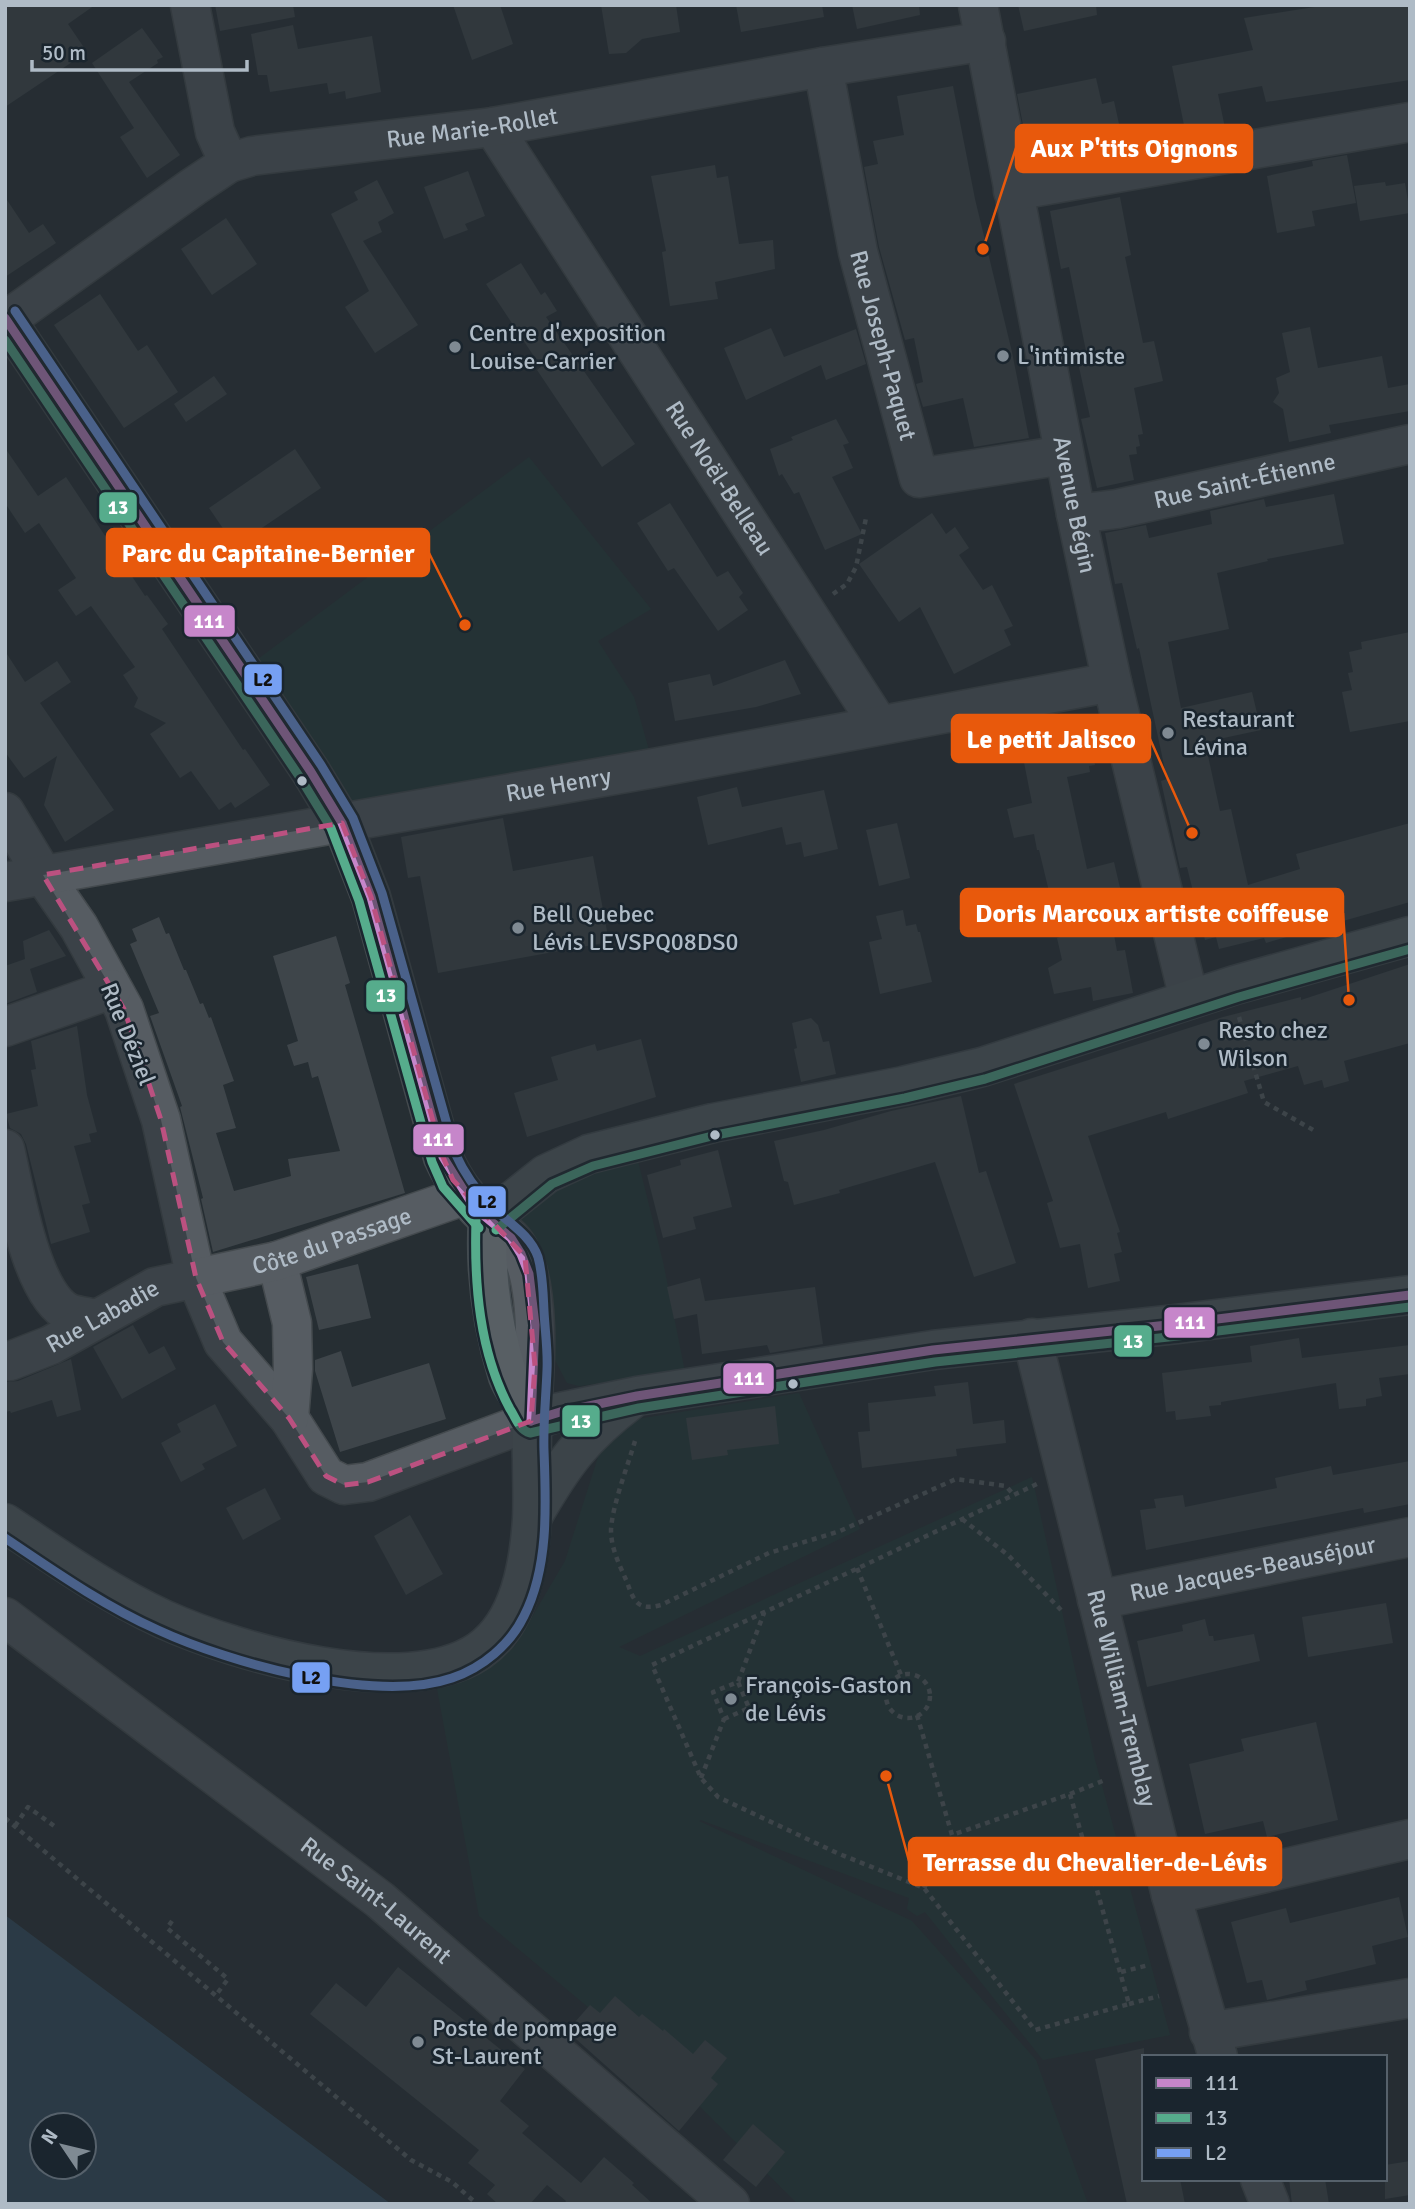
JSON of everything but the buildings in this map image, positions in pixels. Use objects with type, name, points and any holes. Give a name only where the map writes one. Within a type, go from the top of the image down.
[{"type":"main road","name":"Côte du Passage","points":[[477,1208],[589,1154],[713,1122],[903,1086],[982,1067],[1189,999],[1410,936]]},
{"type":"main road","points":[[5,1523],[118,1595],[163,1618],[212,1638],[266,1654],[335,1668],[391,1672],[428,1671],[456,1663],[480,1650],[503,1627],[517,1602],[526,1565],[532,1518],[531,1421],[509,1378],[489,1299],[486,1259],[477,1208]]},
{"type":"main road","points":[[532,1518],[573,1452],[603,1421],[933,1350],[1177,1324],[1410,1295]]},
{"type":"main road","points":[[531,1421],[560,1412],[637,1414]]},
{"type":"street","points":[[190,5],[215,132],[229,163]]},
{"type":"street","name":"Rue Marie-Rollet","points":[[6,320],[229,163],[252,156],[494,127],[823,67],[982,23]]},
{"type":"street","name":"Avenue Bégin","points":[[982,23],[1076,514],[1112,682],[1189,999]]},
{"type":"street","name":"Rue Joseph-Paquet","points":[[823,67],[858,252],[919,478],[1064,455]]},
{"type":"street","points":[[1013,191],[1410,122]]},
{"type":"street","name":"Rue Noël-Belleau","points":[[494,127],[879,725]]},
{"type":"street","points":[[6,320],[311,772],[342,823],[370,897],[443,1157],[453,1180],[477,1208]]},
{"type":"street","name":"Rue Saint-Étienne","points":[[1076,514],[1117,509],[1410,444]]},
{"type":"street","name":"Rue Henry","points":[[5,882],[654,768],[1112,682]]},
{"type":"street","name":"Rue Déziel","points":[[5,812],[43,875],[79,927],[124,1009],[161,1121],[196,1278],[223,1342],[289,1418],[326,1476],[344,1485],[368,1482],[531,1421]]},
{"type":"street","points":[[5,1027],[112,989]]},
{"type":"street","points":[[5,1149],[27,1241],[47,1292],[68,1313],[96,1319]]},
{"type":"street","name":"Côte du Passage","points":[[196,1278],[277,1261],[477,1208]]},
{"type":"street","points":[[277,1261],[292,1323],[293,1369],[289,1418]]},
{"type":"street","name":"Rue Labadie","points":[[10,1361],[51,1345],[155,1287],[196,1278]]},
{"type":"street","name":"Rue William-Tremblay","points":[[1032,1338],[1171,1895],[1214,2044]]},
{"type":"street","name":"Rue Jacques-Beauséjour","points":[[1097,1600],[1410,1537]]},
{"type":"street","name":"Rue Saint-Laurent","points":[[5,1617],[380,1900],[730,2204]]},
{"type":"street","points":[[1171,1895],[1410,1839]]},
{"type":"street","points":[[1214,2044],[1410,1998]]},
{"type":"street","points":[[1262,2181],[1270,2204]]},
{"type":"path","points":[[806,613],[847,584],[856,567],[866,518]]},
{"type":"path","points":[[1236,1006],[1264,1102],[1315,1131]]},
{"type":"path","points":[[637,1414],[611,1530],[614,1551],[632,1597],[648,1608],[661,1605],[769,1553],[840,1531],[956,1479],[1006,1486],[1014,1495]]},
{"type":"path","points":[[1041,1482],[652,1665],[701,1777],[718,1797],[837,1853],[924,1888],[1035,2030],[1159,1996]]},
{"type":"path","points":[[962,1519],[1008,1555],[1061,1610]]},
{"type":"path","points":[[858,1568],[901,1675]]},
{"type":"path","points":[[724,1718],[749,1708],[738,1682],[765,1612]]},
{"type":"path","points":[[901,1675],[922,1678],[929,1691],[927,1705],[917,1715],[904,1717],[891,1710],[888,1704],[890,1684],[901,1675]]},
{"type":"path","points":[[701,1777],[724,1718],[713,1692],[738,1682]]},
{"type":"path","points":[[917,1715],[951,1835],[924,1888]]},
{"type":"path","points":[[951,1835],[1105,1780]]},
{"type":"path","points":[[1070,1794],[1129,2004]]},
{"type":"path","points":[[15,1826],[29,1807],[57,1828]]},
{"type":"path","points":[[5,1818],[411,2160],[452,2182],[477,2204]]},
{"type":"path","points":[[172,1921],[167,1928],[228,1979],[216,1995]]},
{"type":"path","points":[[1121,1972],[1149,1965]]},
{"type":"highlighted area","points":[[342,823],[371,897],[443,1157],[453,1180],[525,1257],[535,1366],[531,1421],[368,1482],[344,1485],[326,1476],[289,1418],[223,1342],[196,1278],[161,1120],[124,1009],[43,875]]},
{"type":"green space","points":[[529,457],[651,609],[598,641],[634,697],[654,768],[344,823],[254,662]]},
{"type":"green space","points":[[636,1153],[663,1262],[685,1372],[579,1386],[567,1383],[554,1358],[517,1213],[530,1195]]},
{"type":"green space","points":[[799,1393],[860,1529],[619,1647],[640,1656],[1032,1477],[1095,1760],[1170,2035],[1043,2060],[925,1912],[917,1916],[907,1909],[909,1898],[699,1821],[912,1921],[1036,2060],[1088,2204],[798,2204],[661,2068],[479,1916],[436,1683],[515,1646],[565,1561],[599,1454],[631,1420]]},
{"type":"water","points":[[5,1915],[391,2204],[5,2204]]},
{"type":"transit line","name":"L2","points":[[5,1538],[118,1610],[188,1643],[223,1655],[262,1667],[344,1683],[420,1685],[452,1678],[484,1662],[503,1646],[518,1627],[532,1597],[544,1535],[547,1363],[538,1257],[524,1235],[480,1194],[455,1153],[382,893],[353,818],[321,765],[15,311]]},
{"type":"transit line","name":"111","points":[[5,318],[311,772],[342,823],[371,897],[443,1157],[469,1199],[482,1214],[511,1238],[529,1274],[535,1325],[531,1421]]},
{"type":"transit line","name":"13","points":[[5,340],[301,779],[331,828],[359,901],[432,1162],[443,1187],[479,1228]]},
{"type":"transit line","name":"13","points":[[496,1230],[552,1184],[593,1166],[716,1135],[905,1098],[985,1079],[1239,997],[1410,949]]},
{"type":"transit line","name":"13","points":[[476,1220],[476,1268],[485,1341],[491,1364],[510,1409],[520,1426],[530,1433],[639,1408],[935,1362],[1178,1336],[1410,1307]]},
{"type":"transit line","name":"111","points":[[531,1421],[560,1412],[637,1396],[933,1350],[1177,1324],[1410,1295]]},
{"type":"place","name":"Aux P'tits Oignons","points":[[983,249]]},
{"type":"place","name":"Centre d'exposition Louise-Carrier","points":[[455,347]]},
{"type":"place","name":"L'intimiste","points":[[1003,356]]},
{"type":"place","name":"Parc du Capitaine-Bernier","points":[[465,625]]},
{"type":"place","name":"Restaurant Lévina","points":[[1168,733]]},
{"type":"place","name":"Le petit Jalisco","points":[[1192,833]]},
{"type":"place","name":"Bell Quebec Lévis LEVSPQ08DS0","points":[[518,928]]},
{"type":"place","name":"Doris Marcoux artiste coiffeuse","points":[[1349,1000]]},
{"type":"place","name":"Resto chez Wilson","points":[[1204,1044]]},
{"type":"place","name":"François-Gaston de Lévis","points":[[731,1699]]},
{"type":"place","name":"Terrasse du Chevalier-de-Lévis","points":[[886,1776]]},
{"type":"place","name":"Poste de pompage St-Laurent","points":[[418,2042]]}]
